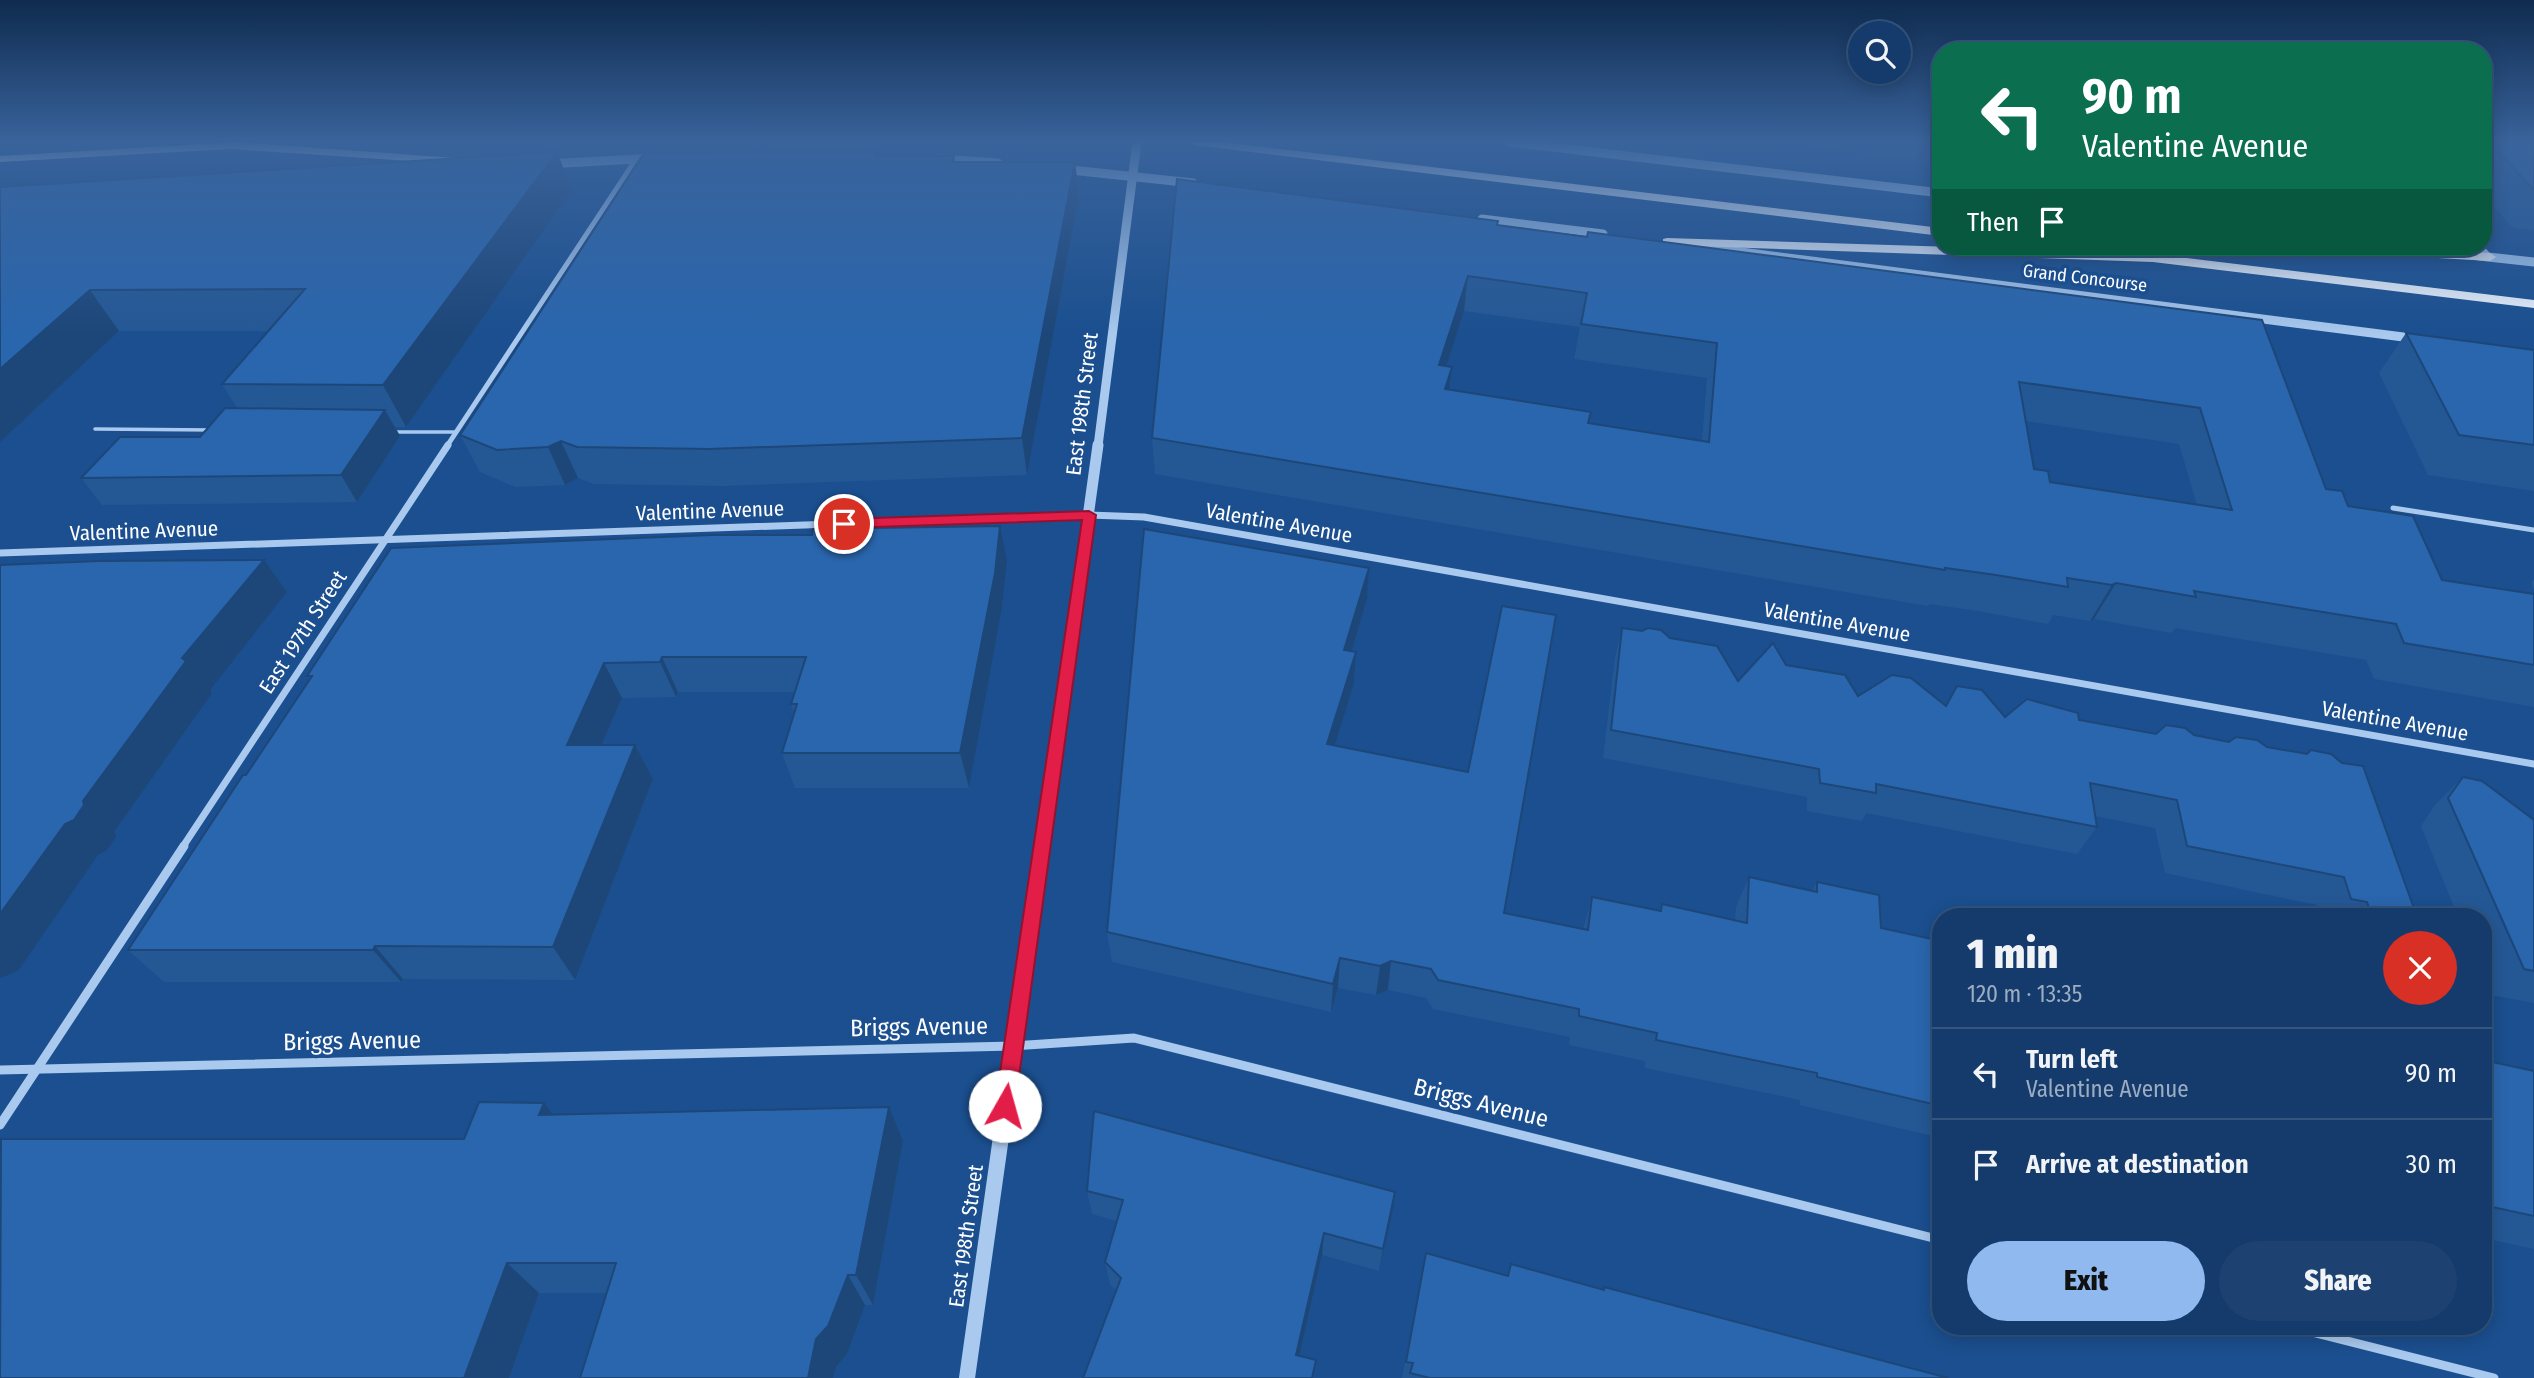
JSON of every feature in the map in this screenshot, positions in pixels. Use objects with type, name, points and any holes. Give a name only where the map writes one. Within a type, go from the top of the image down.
[{"type":"main road","points":[[1731,206],[1932,229]]},
{"type":"main road","points":[[1668,242],[1932,251]]},
{"type":"main road","points":[[2094,256],[2155,258]]},
{"type":"main road","name":"Grand Concourse","points":[[2138,256],[2534,304]]},
{"type":"main road","points":[[2473,256],[2490,257]]},
{"type":"main road","points":[[2442,294],[2534,315]]},
{"type":"street","name":"East 197th Street","points":[[0,1125],[604,206]]},
{"type":"street","name":"East 198th Street","points":[[967,1378],[1089,515],[1129,206]]},
{"type":"street","points":[[1476,218],[1613,235]]},
{"type":"street","name":"Grand Concourse","points":[[1654,240],[2424,339]]},
{"type":"street","points":[[2481,256],[2534,262]]},
{"type":"street","name":"Valentine Avenue","points":[[0,553],[1089,515],[1143,517],[2534,764]]},
{"type":"street","name":"Briggs Avenue","points":[[0,1070],[1013,1046],[1134,1038],[1932,1238]]},
{"type":"street","points":[[2324,1335],[2494,1378]]},
{"type":"lane","points":[[94,429],[217,430]]},
{"type":"lane","points":[[380,432],[454,432]]},
{"type":"lane","points":[[2393,508],[2534,530]]},
{"type":"building","points":[[0,206],[516,206],[383,385],[222,384],[305,289],[90,290],[0,369]]},
{"type":"building","points":[[609,206],[1066,206],[1022,438],[709,449],[577,447],[561,441],[548,447],[497,450],[460,435]]},
{"type":"building","points":[[1174,206],[1386,206],[1498,221],[1497,225],[1587,237],[1588,232],[2262,320],[2326,489],[2342,491],[2348,506],[2413,516],[2442,580],[2534,594],[2534,665],[2404,643],[2396,624],[2194,591],[2196,597],[2116,583],[2112,585],[2067,578],[2068,587],[1945,570],[1152,438]],"holes":[[[1468,276],[1587,293],[1581,324],[1717,343],[1709,442],[1588,423],[1591,412],[1445,389],[1452,367],[1439,365]],[[2019,382],[2200,408],[2232,510],[2050,482],[2048,471],[2034,469]]]},
{"type":"building","points":[[2406,333],[2534,350],[2534,445],[2459,435]]},
{"type":"building","points":[[225,408],[385,410],[341,475],[81,478],[120,437],[200,437]]},
{"type":"building","points":[[1000,526],[995,573],[960,753],[782,753],[797,704],[791,704],[806,657],[662,657],[660,662],[604,663],[567,745],[635,745],[553,947],[375,946],[373,950],[128,950],[312,676],[307,676],[391,548],[712,535],[812,535],[813,529]]},
{"type":"building","points":[[1144,529],[1369,568],[1344,650],[1356,652],[1327,744],[1468,772],[1502,606],[1556,615],[1504,913],[1588,930],[1592,897],[1661,911],[1662,904],[1747,923],[1749,877],[1817,892],[1817,882],[1879,895],[1881,928],[1932,939],[1932,1104],[1817,1077],[1817,1073],[1656,1040],[1657,1033],[1579,1016],[1579,1009],[1438,980],[1431,969],[1391,961],[1380,966],[1340,958],[1333,984],[1107,932]]},
{"type":"building","points":[[264,560],[182,658],[186,661],[83,801],[84,805],[74,820],[65,824],[0,914],[0,565],[100,561]]},
{"type":"building","points":[[1622,628],[1642,631],[1648,628],[1661,630],[1670,638],[1717,646],[1738,681],[1773,643],[1786,665],[1845,675],[1858,696],[1892,675],[1911,678],[1946,706],[1957,686],[1982,690],[2005,717],[2027,699],[2078,713],[2079,720],[2156,734],[2166,725],[2185,728],[2194,735],[2229,742],[2236,737],[2257,740],[2267,747],[2307,754],[2311,750],[2331,754],[2342,763],[2363,766],[2414,908],[2369,908],[2367,902],[2351,899],[2344,877],[2187,846],[2177,800],[2090,783],[2097,827],[1876,784],[1876,793],[1820,783],[1819,769],[1611,730]]},
{"type":"building","points":[[2463,777],[2482,781],[2534,820],[2534,971],[2524,969],[2448,798]]},
{"type":"building","points":[[2492,1062],[2534,1071],[2534,1216],[2492,1207]]},
{"type":"building","points":[[479,1102],[544,1103],[539,1115],[889,1107],[856,1275],[848,1275],[828,1326],[816,1339],[808,1378],[580,1378],[616,1263],[507,1263],[464,1378],[0,1378],[1,1139],[464,1139]]},
{"type":"building","points":[[1094,1111],[1395,1192],[1383,1249],[1324,1233],[1296,1355],[1316,1360],[1312,1378],[1083,1378],[1121,1278],[1105,1262],[1123,1200],[1087,1191]]},
{"type":"building","points":[[1426,1253],[1508,1276],[1511,1264],[1948,1378],[1430,1378],[1410,1373],[1413,1363],[1406,1362]]},
{"type":"route","points":[[844,524],[1089,515],[1005,1106]]}]
